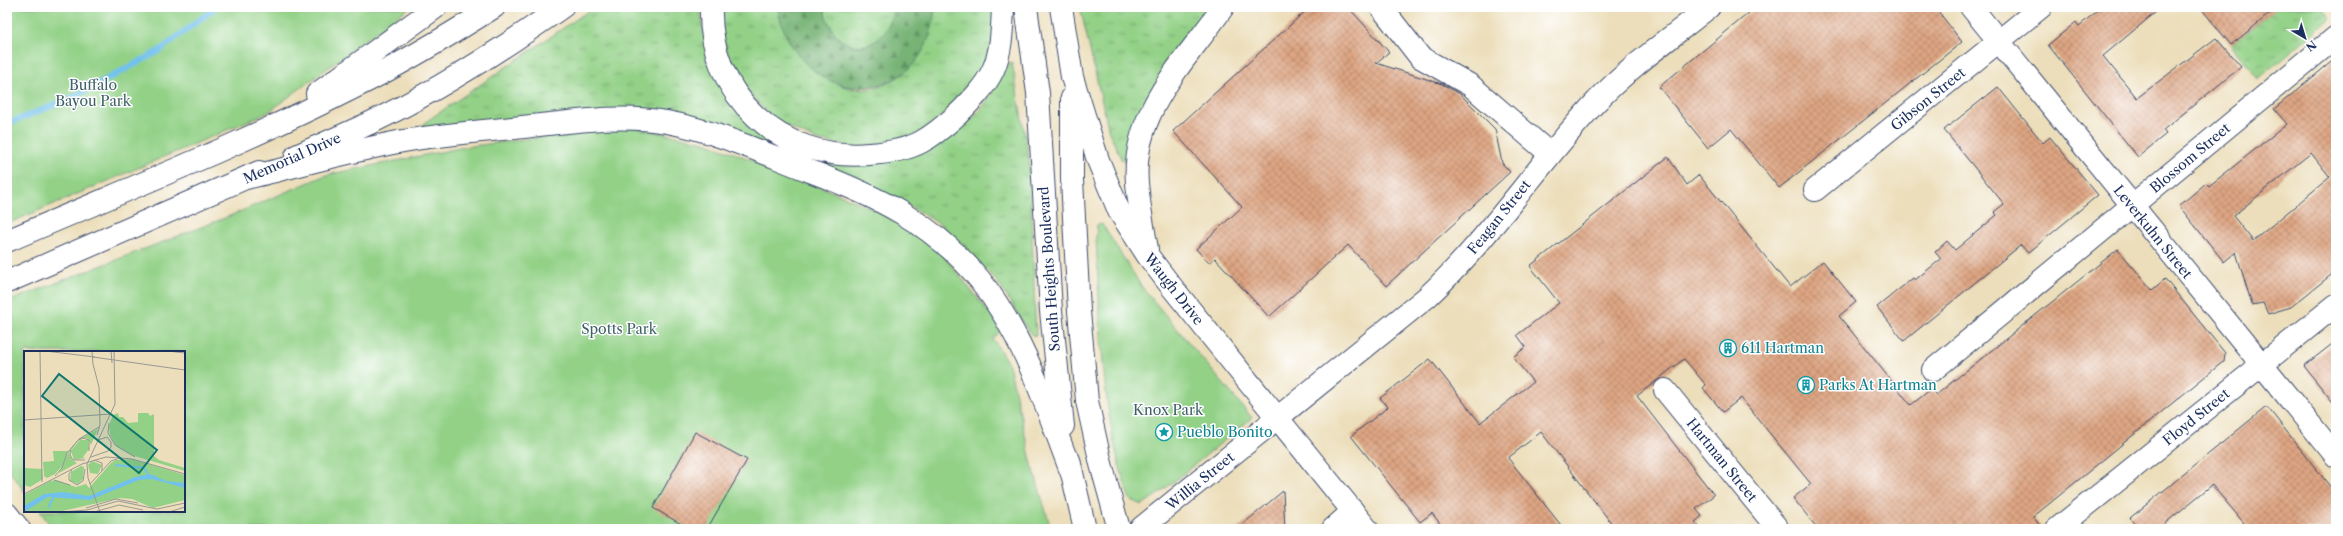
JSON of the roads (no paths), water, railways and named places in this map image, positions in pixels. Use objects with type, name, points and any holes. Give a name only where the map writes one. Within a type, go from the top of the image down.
[{"type":"main road","points":[[275,126],[436,7]]},
{"type":"main road","points":[[7,241],[275,126],[354,88],[428,48],[494,7]]},
{"type":"main road","name":"Memorial Drive","points":[[7,282],[371,122],[448,82],[523,35],[562,7]]},
{"type":"main road","points":[[711,7],[710,23],[716,55],[730,86],[747,108],[770,129],[797,144],[827,152],[856,156],[889,153],[921,142],[948,123],[975,98],[993,69],[1002,38],[1003,7]]},
{"type":"main road","name":"South Heights Boulevard","points":[[1026,7],[1038,93],[1051,311],[1059,407],[1072,474],[1085,529]]},
{"type":"main road","name":"Waugh Drive","points":[[1061,7],[1072,77],[1098,160],[1119,211],[1148,256],[1279,417],[1367,529]]},
{"type":"main road","points":[[1148,256],[1137,182],[1139,143],[1148,115],[1164,89],[1223,7]]},
{"type":"main road","points":[[1381,7],[1420,56],[1470,85],[1550,154]]},
{"type":"main road","name":"Feagan Street","points":[[1279,417],[1427,297],[1454,271],[1550,154],[1596,101],[1642,60],[1708,7]]},
{"type":"main road","name":"Leverkuhn Street","points":[[1971,7],[2336,456]]},
{"type":"main road","name":"Gibson Street","points":[[1815,190],[2041,7]]},
{"type":"main road","name":"Blossom Street","points":[[1933,370],[2336,37]]},
{"type":"main road","name":"South Heights Boulevard","points":[[1072,77],[1073,196],[1078,311],[1087,401],[1101,464],[1119,529]]},
{"type":"main road","points":[[246,178],[426,137],[601,118],[631,118],[667,122],[697,130],[757,151],[863,191],[897,209],[930,231],[958,255],[1000,308],[1024,349],[1072,474]]},
{"type":"main road","name":"Floyd Street","points":[[2057,529],[2336,305]]},
{"type":"main road","name":"Hartman Street","points":[[1665,390],[1778,529]]},
{"type":"main road","name":"Willia Street","points":[[1140,529],[1279,417]]},
{"type":"main road","points":[[1332,529],[1353,511]]},
{"type":"main road","points":[[7,514],[19,529]]},
{"type":"waterway","points":[[7,124],[74,97],[159,51],[216,7]]},
{"type":"place","name":"611 Hartman","points":[[1728,348]]},
{"type":"place","name":"Parks At Hartman","points":[[1806,385]]},
{"type":"place","name":"Pueblo Bonito","points":[[1164,432]]},
{"type":"park label","name":"Buffalo Bayou Park","points":[[93,94]]},
{"type":"park label","name":"Spotts Park","points":[[619,329]]},
{"type":"park label","name":"Knox Park","points":[[1168,410]]}]
